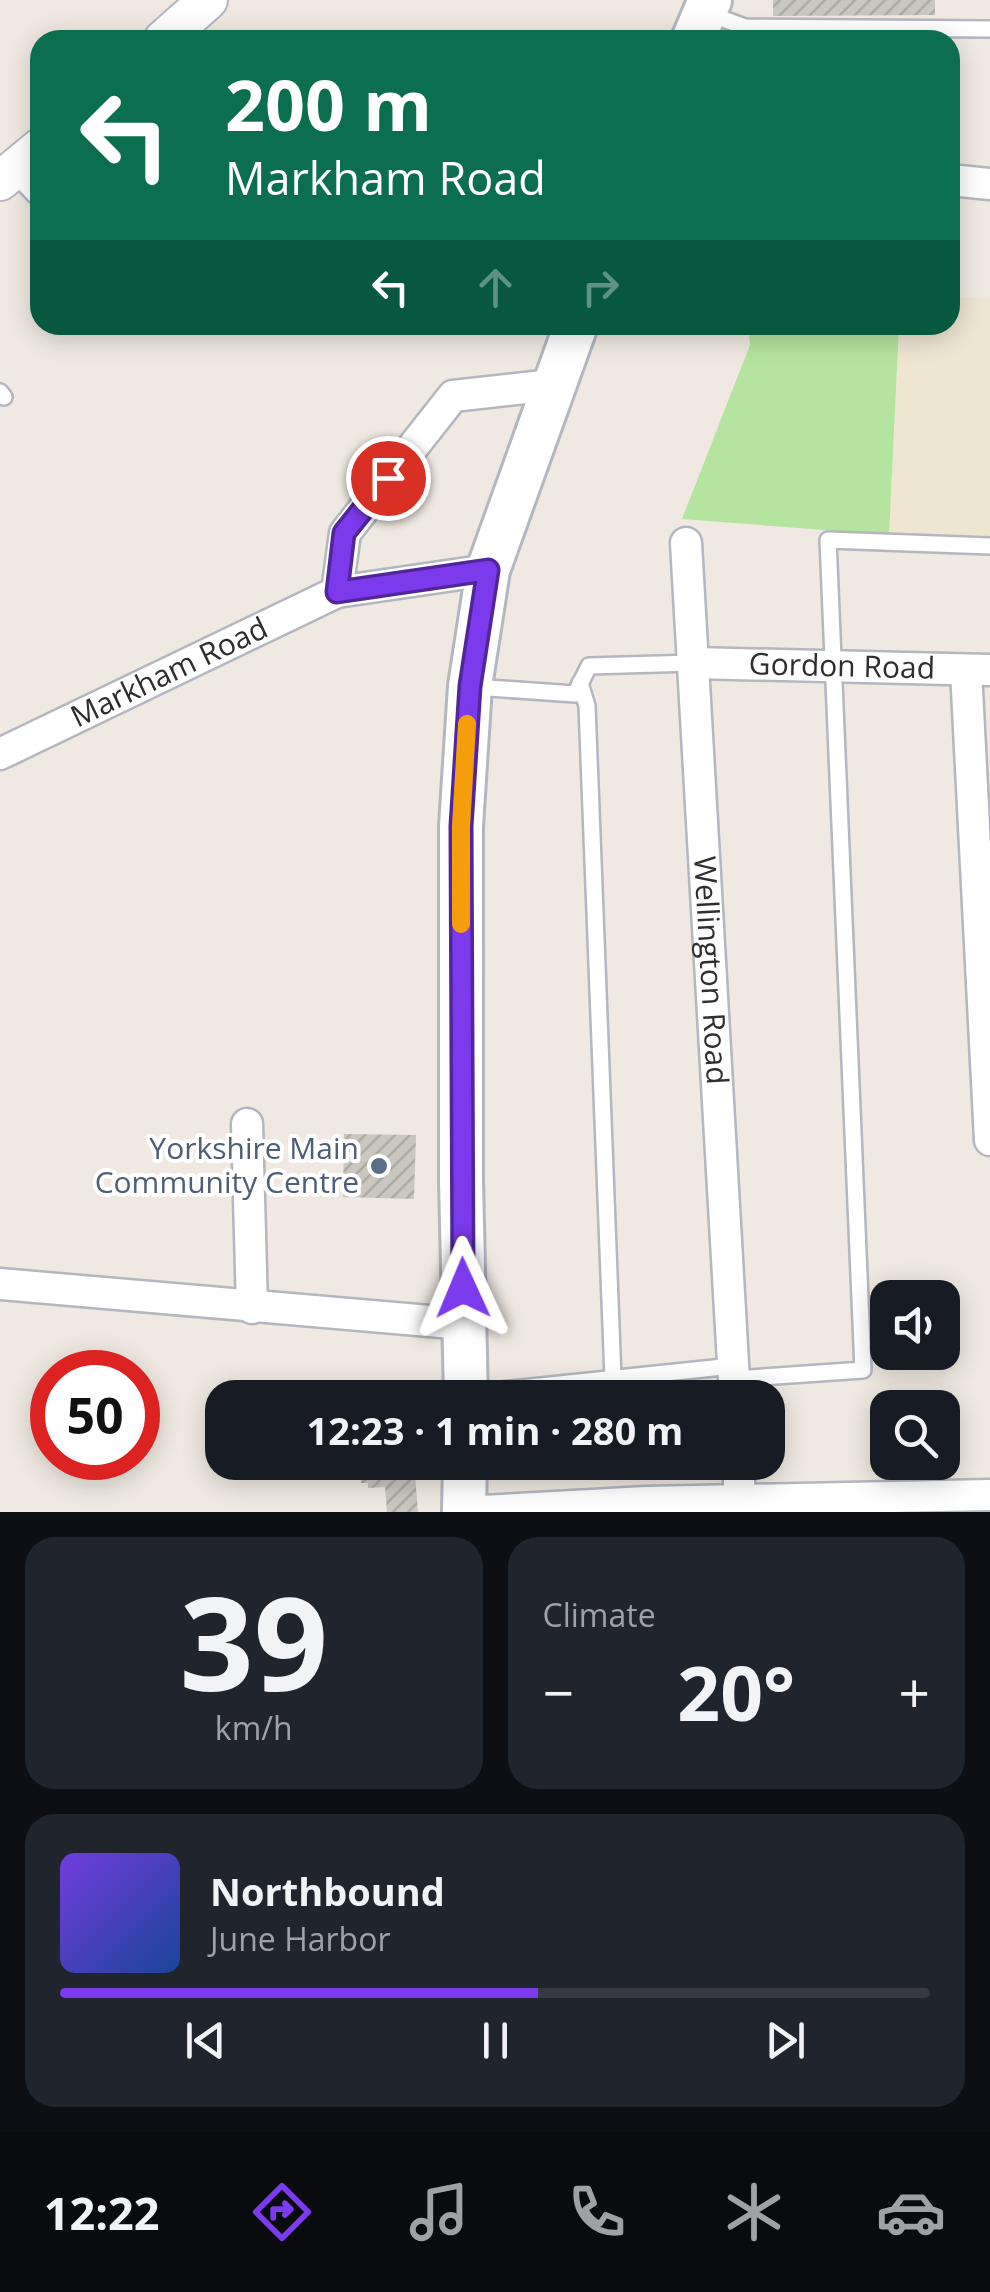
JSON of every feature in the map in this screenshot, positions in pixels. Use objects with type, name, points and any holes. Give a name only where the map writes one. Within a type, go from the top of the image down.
[{"type":"main road","points":[[466,1380],[461,826],[470,686],[488,570],[572,335]]},
{"type":"main road","points":[[464,1512],[465,1480]]},
{"type":"street","points":[[174,30],[208,0]]},
{"type":"street","points":[[960,181],[990,184]]},
{"type":"street","points":[[337,592],[344,533],[453,396],[552,385]]},
{"type":"street","name":"Wellington Road","points":[[686,543],[734,1380]]},
{"type":"street","name":"Markham Road","points":[[0,754],[337,592],[488,570]]},
{"type":"street","name":"Gordon Road","points":[[694,663],[978,670]]},
{"type":"street","points":[[978,670],[990,1140]]},
{"type":"street","points":[[247,1124],[252,1308]]},
{"type":"street","points":[[0,1284],[464,1324]]},
{"type":"street","points":[[739,1480],[740,1501]]},
{"type":"street","points":[[464,1512],[740,1501],[921,1504],[990,1495]]},
{"type":"lane","points":[[703,18],[745,28],[990,29]]},
{"type":"lane","points":[[746,1380],[862,1370],[828,540],[990,546]]},
{"type":"lane","points":[[470,686],[575,694],[589,666],[694,663]]},
{"type":"lane","points":[[580,683],[587,706],[613,1378]]},
{"type":"lane","points":[[597,1380],[694,1380]]},
{"type":"shaded area","points":[[960,297],[990,299],[990,539],[889,535],[899,335],[960,335]]},
{"type":"green space","points":[[749,335],[899,335],[889,535],[682,519],[750,345]]},
{"type":"building","points":[[773,0],[935,0],[935,15],[773,16]]},
{"type":"building","name":"Yorkshire Main Community Centre","points":[[344,1134],[416,1135],[414,1199],[343,1197]]},
{"type":"building","points":[[361,1480],[415,1480],[418,1512],[387,1512],[385,1487],[368,1488],[368,1483]]},
{"type":"slow traffic","points":[[461,924],[467,724]]},
{"type":"place","name":"Yorkshire Main Community Centre","points":[[379,1166]]},
{"type":"route","points":[[388,478],[344,533],[337,592],[488,570],[470,686],[461,826],[463,1288]]}]
